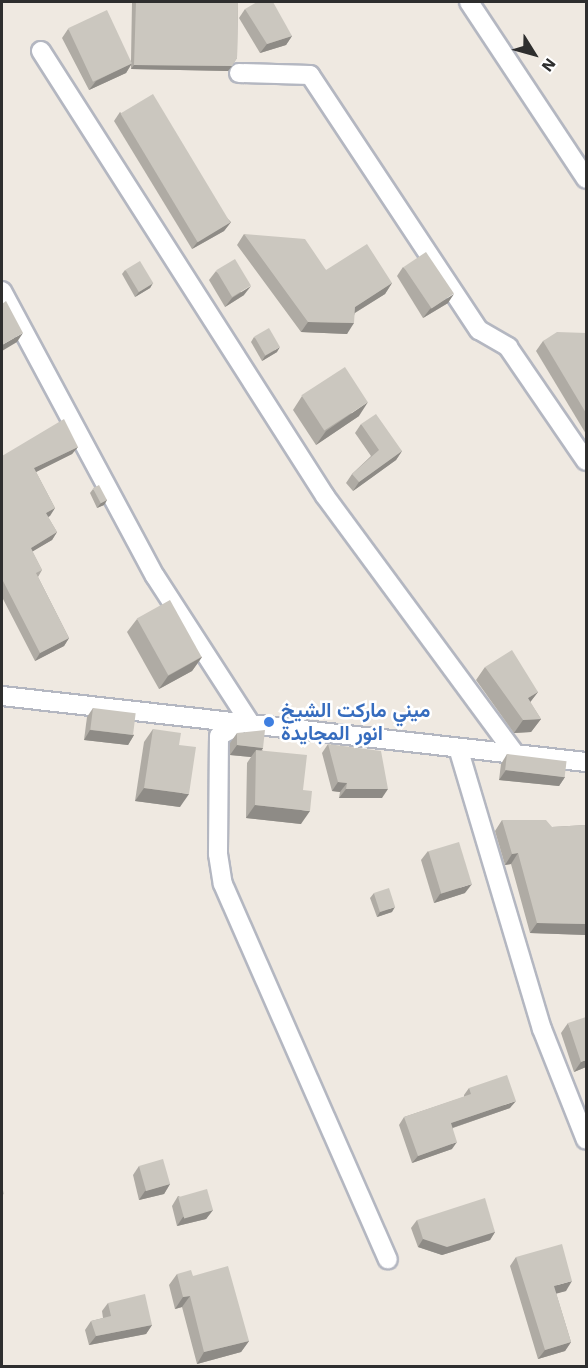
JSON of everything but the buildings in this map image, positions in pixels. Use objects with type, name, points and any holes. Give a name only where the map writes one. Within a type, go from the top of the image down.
[{"type":"street","points":[[469,2],[586,179]]},
{"type":"street","points":[[41,51],[325,496],[515,754]]},
{"type":"street","points":[[239,72],[310,75],[479,330],[508,346],[586,461]]},
{"type":"street","points":[[2,291],[155,576],[248,720]]},
{"type":"street","points":[[2,696],[248,720],[459,751],[515,754],[586,762]]},
{"type":"street","points":[[248,720],[219,736],[218,854],[224,885],[388,1259]]},
{"type":"street","points":[[459,751],[542,1029],[586,1140]]},
{"type":"place","name":"ميني ماركت الشيخ انور المجايدة","points":[[269,722]]}]
